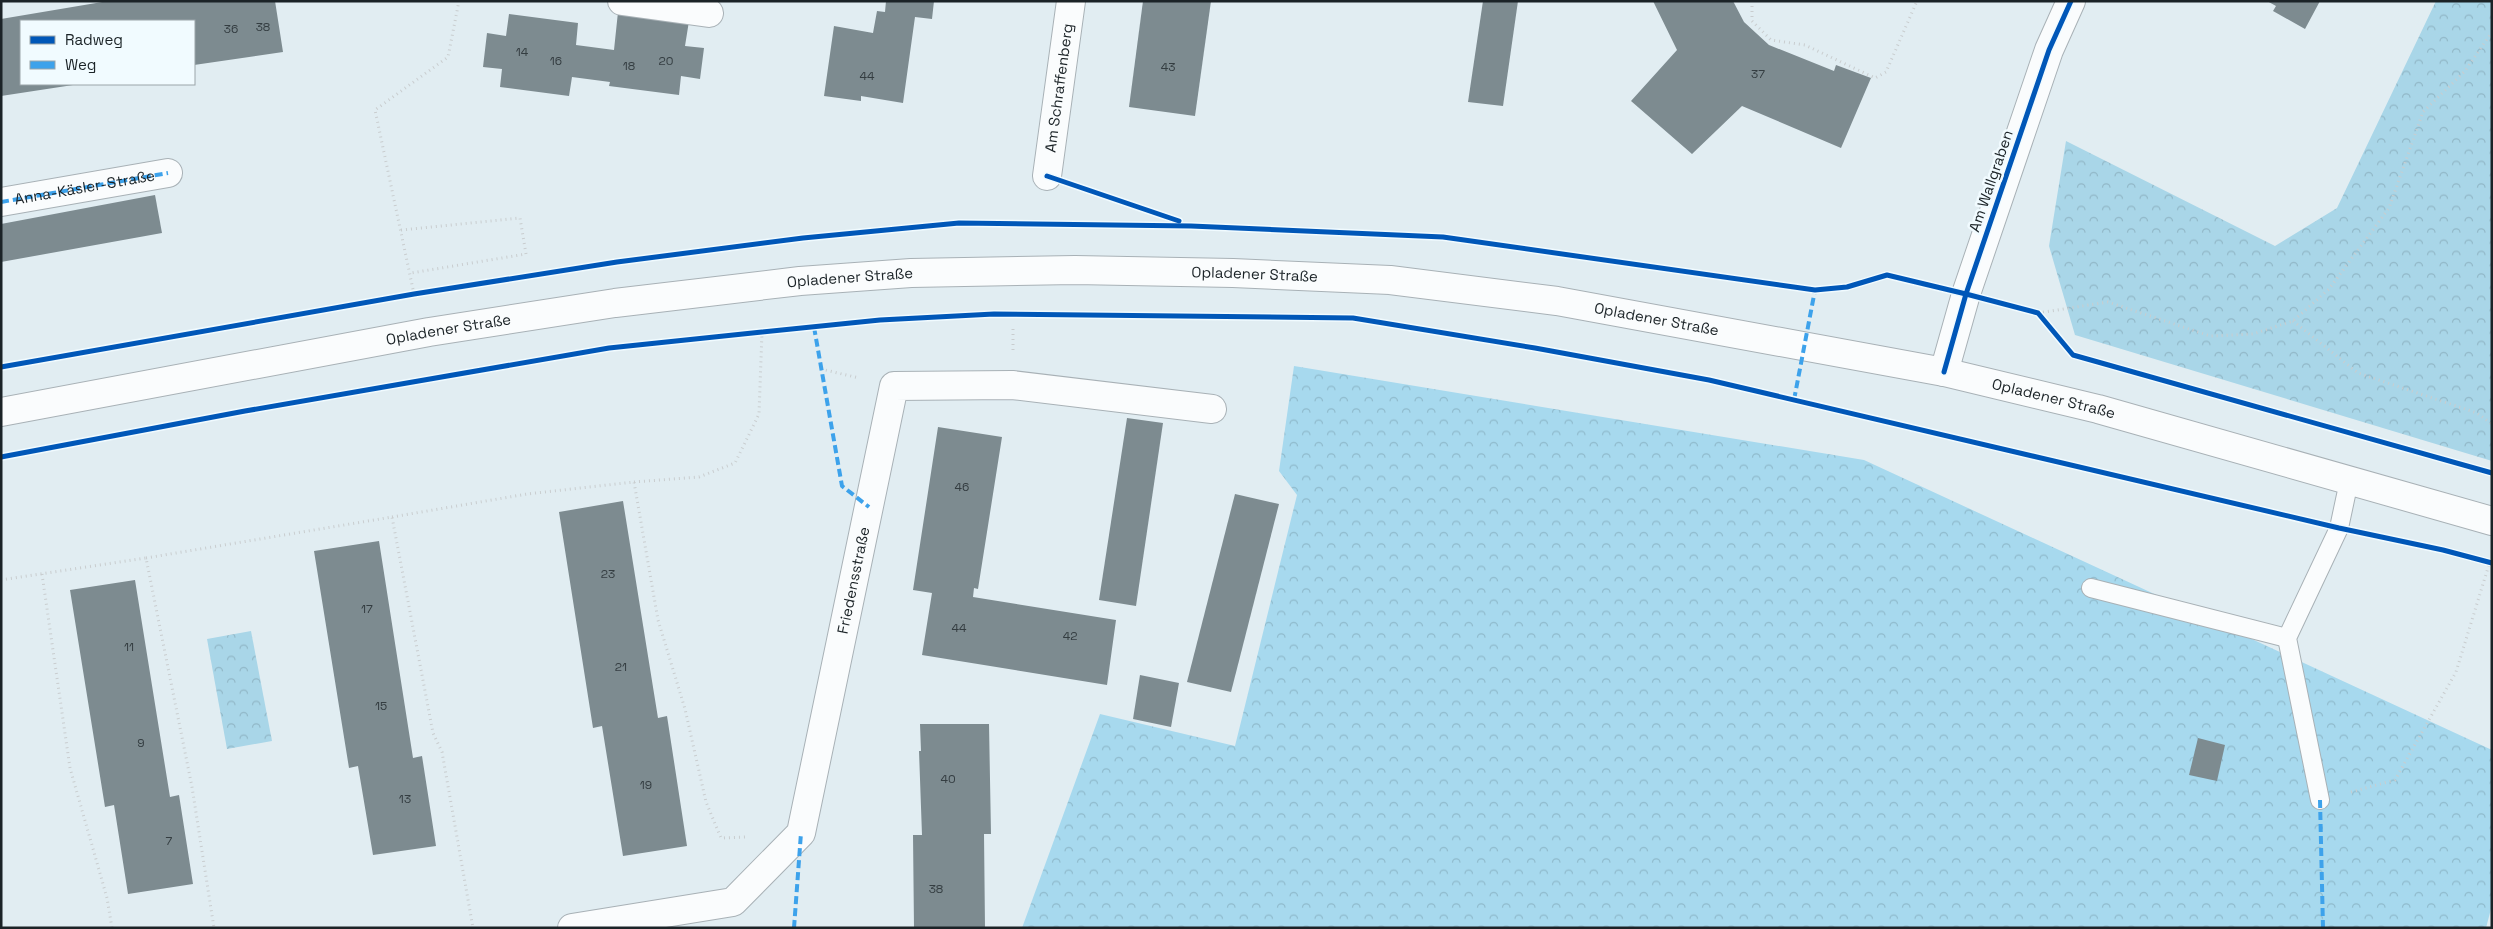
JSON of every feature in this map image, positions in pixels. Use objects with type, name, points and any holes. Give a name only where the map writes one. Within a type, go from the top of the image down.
[{"type":"main road","points":[[622,1],[709,13]]},
{"type":"main road","name":"Am Schraffenberg","points":[[1047,176],[1071,1]]},
{"type":"main road","name":"Am Wallgraben","points":[[1944,372],[1966,294],[2045,60],[2071,1]]},
{"type":"main road","name":"Anna-Käsler-Straße","points":[[1,202],[168,173]]},
{"type":"main road","name":"Opladener Straße","points":[[1,412],[429,332],[615,303],[800,281],[921,273],[1085,270],[1234,273],[1390,280],[1557,301],[1944,372],[2098,409],[2492,521]]},
{"type":"main road","name":"Friedensstraße","points":[[801,834],[894,386],[1012,385],[1212,409]]},
{"type":"main road","points":[[586,927],[733,902],[801,834]]},
{"type":"lane","points":[[2320,800],[2287,638],[2339,528],[2349,481]]},
{"type":"lane","points":[[2092,588],[2287,638]]},
{"type":"path","points":[[414,294],[376,110],[448,57],[459,1]]},
{"type":"path","points":[[1752,1],[1752,21],[1771,40],[1805,45],[1875,78],[1886,72],[1915,2]]},
{"type":"path","points":[[2038,313],[2108,302],[2210,336],[2253,334],[2293,321],[2329,289],[2389,208],[2423,112],[2465,71],[2492,32]]},
{"type":"path","points":[[401,230],[520,218],[526,254],[411,273]]},
{"type":"path","points":[[2293,321],[2358,373],[2477,413],[2492,424]]},
{"type":"path","points":[[1,580],[146,558],[527,494],[699,477],[735,463],[759,414],[762,332]]},
{"type":"path","points":[[634,482],[658,620],[684,709],[706,802],[721,838],[801,834]]},
{"type":"path","points":[[392,517],[433,733],[442,752],[473,928]]},
{"type":"path","points":[[2320,800],[2395,780],[2456,672],[2492,555]]},
{"type":"path","points":[[146,558],[192,787],[214,928]]},
{"type":"path","points":[[42,574],[70,768],[108,898],[112,928]]},
{"type":"green space","points":[[2436,1],[2492,1],[2492,461],[2075,335],[2049,246],[2066,141],[2275,246],[2337,208]]},
{"type":"green space","points":[[1294,366],[1864,460],[2492,750],[2492,905],[2486,928],[1022,928],[1100,714],[1235,746],[1297,495],[1279,471]]},
{"type":"green space","points":[[251,631],[272,741],[227,749],[207,639]]},
{"type":"building","points":[[108,1],[275,1],[283,52],[195,65],[195,20],[20,20],[20,85],[73,85],[1,96],[1,19]]},
{"type":"building","points":[[886,1],[934,1],[932,19],[915,17],[903,103],[861,96],[861,101],[824,96],[834,26],[873,33],[877,11],[885,12]]},
{"type":"building","points":[[1143,1],[1211,1],[1195,116],[1129,107]]},
{"type":"building","points":[[1483,1],[1518,1],[1503,106],[1468,102]]},
{"type":"building","points":[[1653,1],[1733,1],[1744,22],[1769,45],[1834,71],[1836,65],[1871,78],[1841,148],[1742,106],[1692,154],[1631,101],[1677,50]]},
{"type":"building","points":[[2267,1],[2320,1],[2305,29],[2273,11],[2276,6]]},
{"type":"building","points":[[618,12],[689,21],[685,46],[704,48],[700,79],[681,76],[679,95],[609,86],[610,82],[572,77],[569,96],[500,87],[502,69],[483,67],[487,33],[506,36],[509,14],[578,23],[576,45],[614,50]]},
{"type":"building","points":[[155,195],[162,233],[1,262],[1,224]]},
{"type":"building","points":[[1127,418],[1163,423],[1136,606],[1099,600]]},
{"type":"building","points":[[938,427],[1002,437],[978,589],[974,588],[973,597],[1116,620],[1107,685],[922,655],[932,593],[913,590]]},
{"type":"building","points":[[1235,494],[1279,504],[1231,692],[1187,682]]},
{"type":"building","points":[[623,501],[658,718],[667,716],[687,846],[623,856],[602,726],[593,728],[559,512]]},
{"type":"building","points":[[379,541],[413,758],[422,756],[436,846],[373,855],[358,766],[349,768],[314,551]]},
{"type":"building","points":[[135,580],[170,797],[179,795],[193,884],[128,894],[114,805],[105,807],[70,590]]},
{"type":"building","points":[[1140,675],[1179,683],[1171,727],[1133,719]]},
{"type":"building","points":[[920,724],[989,724],[991,834],[984,834],[985,928],[914,928],[913,835],[922,835]]},
{"type":"building","points":[[2198,738],[2225,745],[2217,781],[2189,775]]},
{"type":"marked path","points":[[1,202],[168,173]]},
{"type":"marked path","points":[[1794,400],[1815,290]]},
{"type":"marked path","points":[[814,327],[842,486],[869,507]]},
{"type":"marked path","points":[[2320,800],[2323,928]]},
{"type":"marked path","points":[[794,928],[801,833]]},
{"type":"cycle path","points":[[1944,372],[1966,294],[2049,50],[2071,1]]},
{"type":"cycle path","points":[[1047,176],[1179,221]]},
{"type":"cycle path","points":[[1,367],[414,294],[617,262],[803,238],[959,223],[1191,226],[1443,237],[1815,290],[1847,287],[1887,275],[2038,313],[2073,355],[2492,473]]},
{"type":"cycle path","points":[[1,457],[245,411],[609,348],[762,332],[880,320],[994,314],[1353,318],[1535,348],[1709,380],[2339,528],[2443,550],[2492,563]]}]
